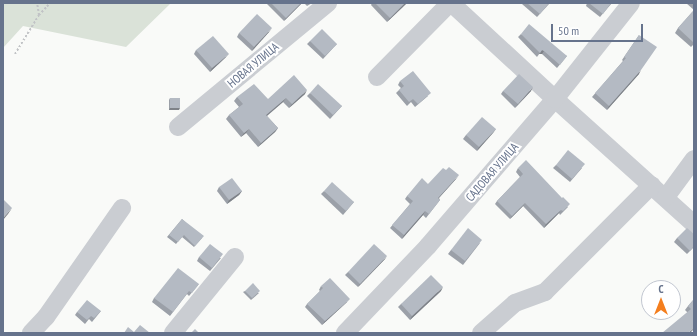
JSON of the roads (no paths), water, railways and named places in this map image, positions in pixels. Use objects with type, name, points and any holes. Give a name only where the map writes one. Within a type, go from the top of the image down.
[{"type":"street","name":"НОВАЯ УЛИЦА","points":[[178,127],[328,3]]},
{"type":"street","points":[[376,77],[450,3],[554,99],[666,197],[694,224]]},
{"type":"street","name":"САДОВАЯ УЛИЦА","points":[[345,333],[428,246],[554,99],[631,3]]},
{"type":"street","points":[[666,197],[694,159]]},
{"type":"street","points":[[481,333],[515,303],[545,292],[652,185]]},
{"type":"street","points":[[31,333],[46,317],[122,208]]},
{"type":"street","points":[[173,333],[235,257]]}]
